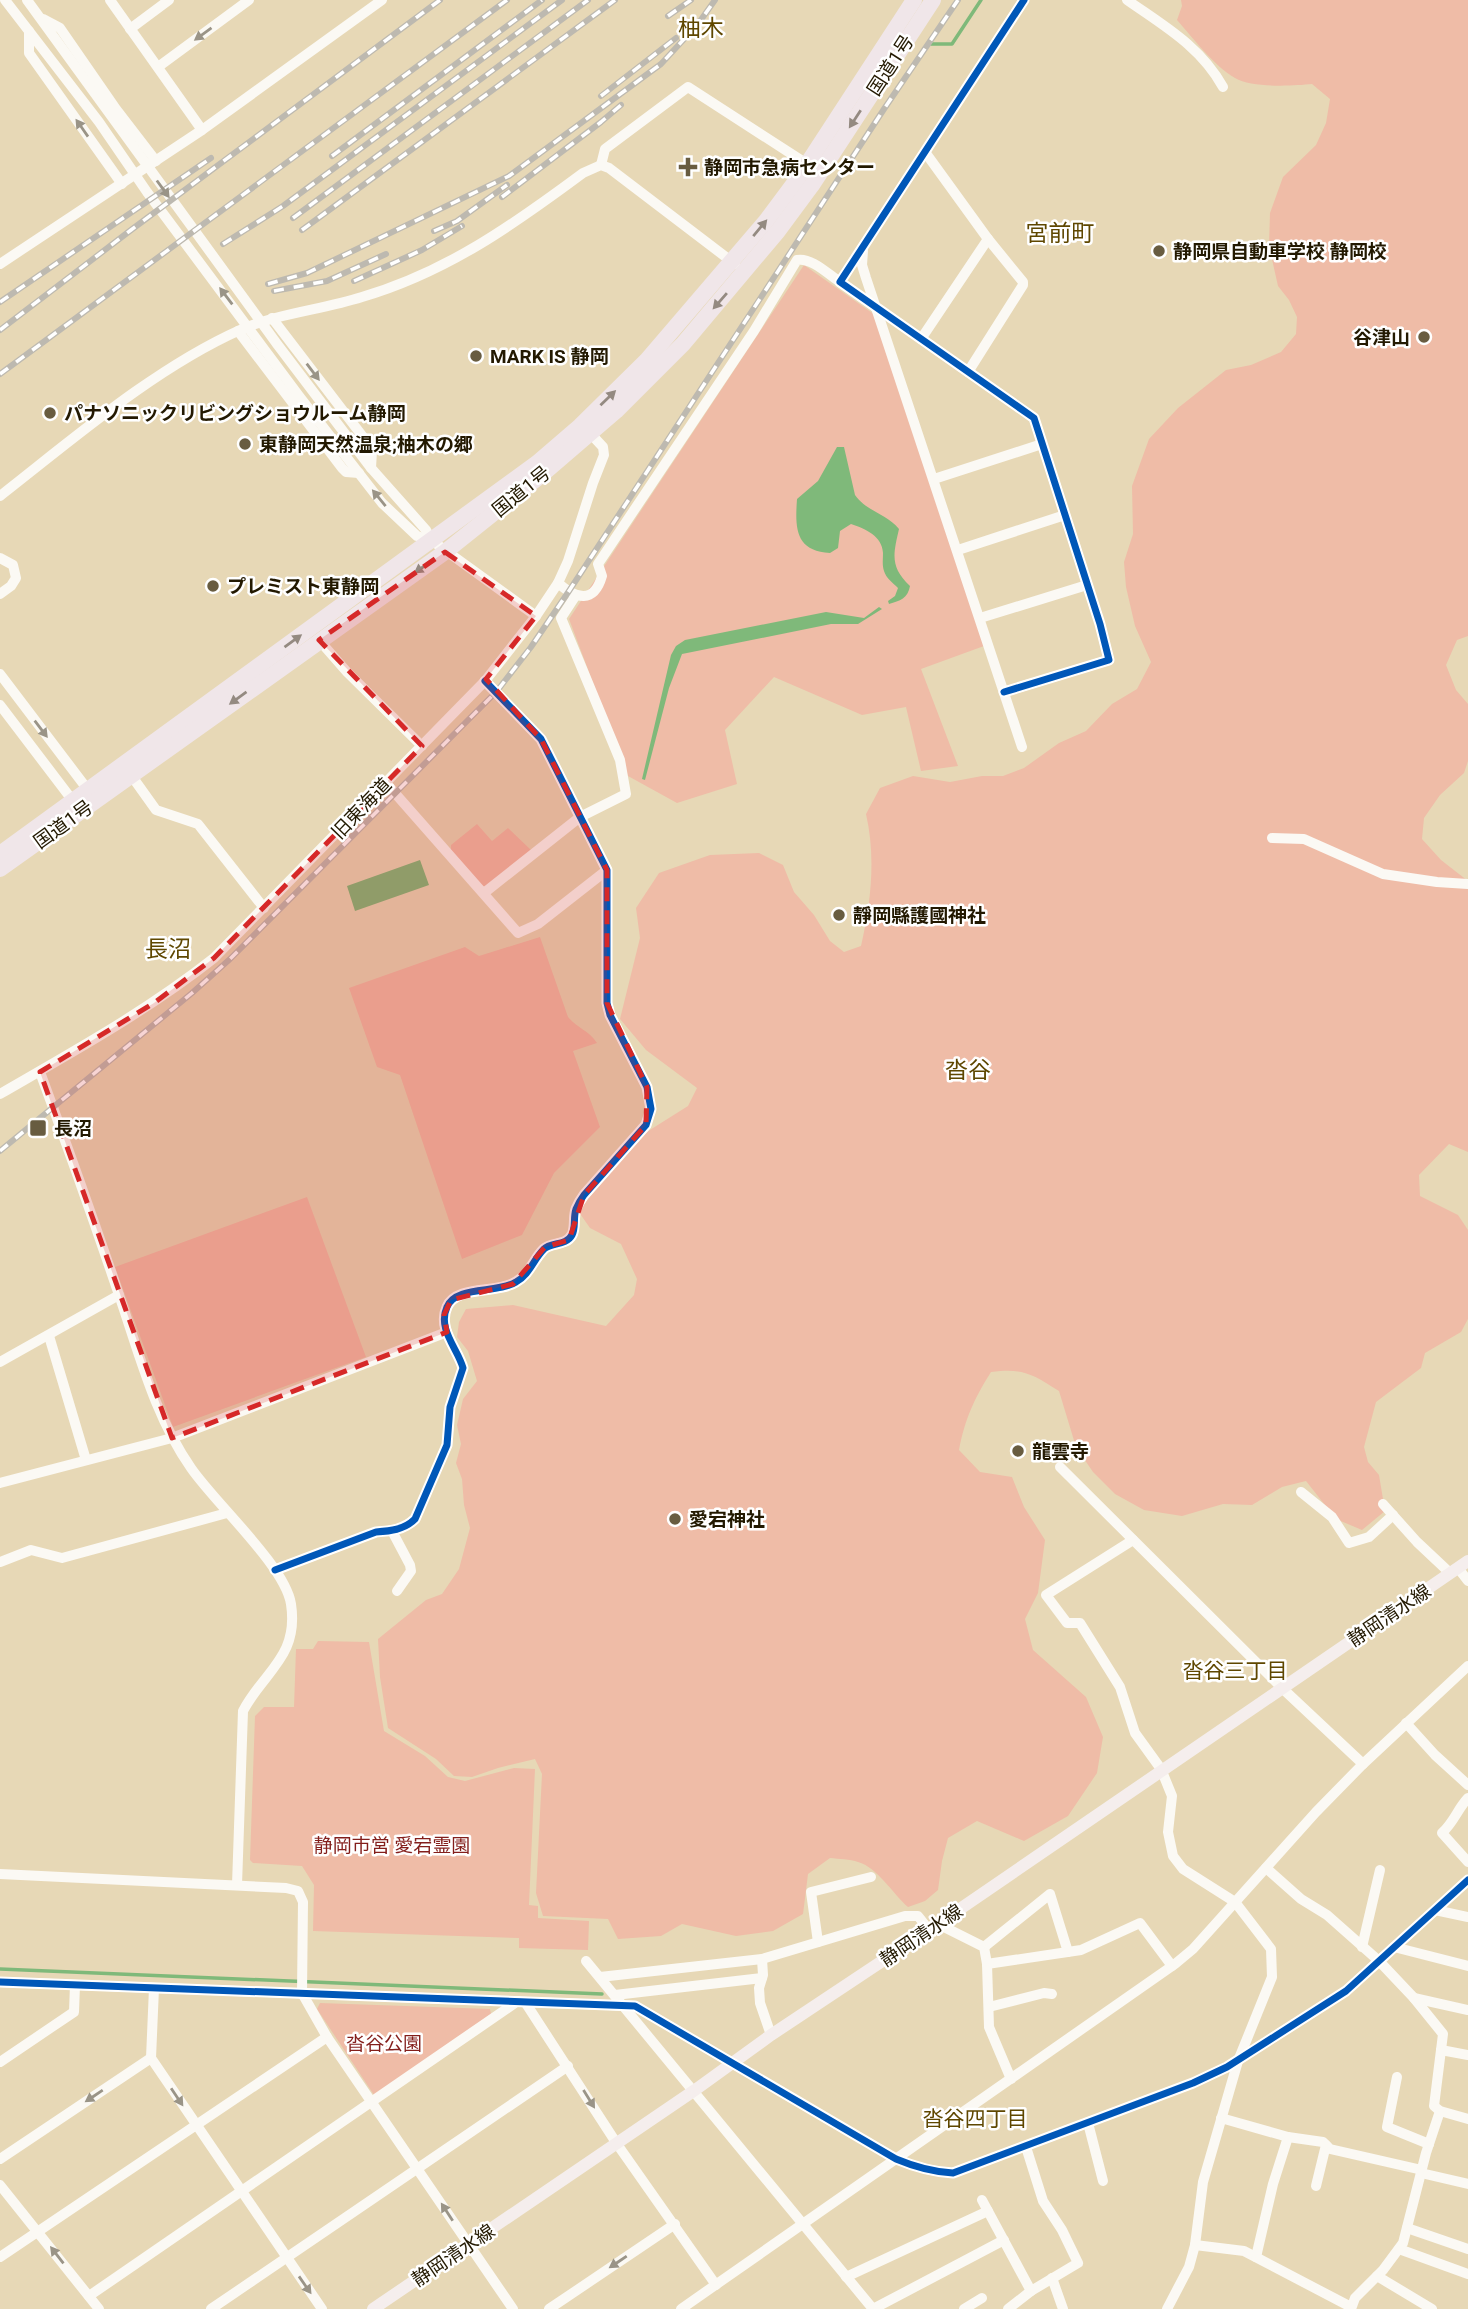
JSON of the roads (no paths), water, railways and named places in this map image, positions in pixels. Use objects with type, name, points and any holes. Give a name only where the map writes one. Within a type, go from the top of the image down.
[{"type":"highway","name":"国道1号","points":[[0,854],[83,799],[537,463],[580,426],[647,360],[766,222],[914,0]]},
{"type":"highway","name":"国道1号","points":[[0,869],[83,799],[131,775],[445,552],[616,411],[683,344],[745,272],[812,185],[924,8],[933,0]]},
{"type":"main road","name":"静岡清水線","points":[[373,2309],[1459,1568]]},
{"type":"street","points":[[5,0],[104,118]]},
{"type":"street","points":[[27,0],[104,118],[272,347],[359,473],[382,503],[408,528],[417,536],[431,540]]},
{"type":"street","points":[[110,0],[202,130]]},
{"type":"street","points":[[130,29],[169,0]]},
{"type":"street","points":[[158,67],[249,0]]},
{"type":"street","points":[[0,264],[202,130],[382,0]]},
{"type":"street","points":[[840,282],[1024,0]]},
{"type":"street","points":[[1126,0],[1201,54],[1223,87]]},
{"type":"street","points":[[41,18],[60,28],[156,161]]},
{"type":"street","points":[[29,30],[29,53],[122,184]]},
{"type":"street","points":[[601,165],[605,149],[688,87],[807,164]]},
{"type":"street","points":[[925,152],[1023,282],[968,372]]},
{"type":"street","points":[[0,496],[152,382],[193,355],[238,331],[272,318],[362,298],[428,273],[482,244],[583,173],[601,165],[609,168],[745,272]]},
{"type":"street","points":[[921,339],[988,239]]},
{"type":"street","points":[[864,246],[862,265],[1022,747]]},
{"type":"street","points":[[558,583],[576,595],[586,597],[600,582],[602,576],[598,564],[754,331],[797,260],[803,259],[1034,418],[1109,660],[1004,692]]},
{"type":"street","points":[[272,318],[370,446],[371,468]]},
{"type":"street","points":[[238,331],[342,468],[346,472],[359,473]]},
{"type":"street","points":[[272,347],[371,468],[426,530],[431,540],[536,616]]},
{"type":"street","name":"旧東海道","points":[[0,1094],[112,1030],[181,984],[214,958],[485,681],[536,616],[558,583],[568,561],[604,456],[603,447],[590,433]]},
{"type":"street","points":[[934,479],[1042,444]]},
{"type":"street","points":[[958,551],[1065,515]]},
{"type":"street","points":[[0,558],[13,565],[16,578],[0,594]]},
{"type":"street","points":[[980,618],[1087,585]]},
{"type":"street","points":[[484,893],[580,817],[626,794],[620,760],[561,618],[576,595]]},
{"type":"street","points":[[319,640],[347,672],[422,746]]},
{"type":"street","points":[[0,674],[83,799]]},
{"type":"street","points":[[275,1570],[376,1532],[392,1531],[409,1525],[415,1519],[447,1445],[450,1407],[463,1368],[447,1332],[444,1315],[452,1300],[458,1295],[513,1284],[531,1269],[544,1248],[569,1240],[574,1232],[576,1208],[584,1195],[646,1125],[651,1109],[647,1087],[610,1015],[607,1003],[607,870],[541,739],[485,681]]},
{"type":"street","points":[[0,705],[83,799]]},
{"type":"street","points":[[131,775],[156,810],[198,824],[264,908]]},
{"type":"street","points":[[386,782],[518,933],[538,925],[607,870]]},
{"type":"street","points":[[1272,838],[1304,839],[1383,874],[1468,884]]},
{"type":"street","points":[[40,1072],[150,1388],[172,1437],[191,1469],[275,1570],[288,1591],[291,1602],[288,1647],[250,1696],[243,1711],[237,1885]]},
{"type":"street","points":[[0,1362],[119,1295]]},
{"type":"street","points":[[0,1483],[172,1437],[447,1332]]},
{"type":"street","points":[[49,1336],[86,1460]]},
{"type":"street","points":[[1060,1467],[1282,1688],[1363,1764]]},
{"type":"street","points":[[1301,1492],[1332,1517],[1349,1543],[1370,1537],[1393,1515]]},
{"type":"street","points":[[1383,1504],[1417,1542],[1459,1568],[1468,1581]]},
{"type":"street","points":[[0,1562],[31,1550],[61,1558],[228,1513]]},
{"type":"street","points":[[392,1531],[411,1571],[397,1591]]},
{"type":"street","points":[[1133,1540],[1046,1595],[1067,1623],[1080,1623],[1120,1687],[1135,1733],[1161,1769],[1172,1796],[1168,1832],[1173,1856],[1183,1868],[1235,1902],[1271,1949],[1272,1977],[1238,2060],[1221,2118],[1203,2182],[1195,2245],[1189,2267],[1167,2309]]},
{"type":"street","points":[[681,2309],[1193,1949],[1363,1764],[1468,1666]]},
{"type":"street","points":[[1406,1723],[1435,1755],[1468,1785]]},
{"type":"street","points":[[1468,1798],[1456,1810],[1454,1821],[1442,1833],[1468,1862]]},
{"type":"street","points":[[1266,1868],[1379,1961],[1443,2034],[1434,2106],[1440,2111],[1468,2119]]},
{"type":"street","points":[[1362,1947],[1380,1870]]},
{"type":"street","points":[[0,1874],[237,1885],[298,1891],[303,1902],[302,1991],[327,2037],[513,2309]]},
{"type":"street","points":[[818,1942],[811,1892],[871,1877]]},
{"type":"street","points":[[0,1982],[302,1991],[635,2006],[896,2159],[934,2172],[953,2173],[1193,2083],[1238,2060],[1346,1991],[1468,1880]]},
{"type":"street","points":[[984,1947],[1050,1894],[1068,1952]]},
{"type":"street","points":[[1434,1910],[1468,1917]]},
{"type":"street","points":[[600,1977],[762,1959],[905,1916],[918,1916],[933,1927],[984,1947]]},
{"type":"street","points":[[987,1964],[1081,1950],[1140,1923],[1172,1966]]},
{"type":"street","points":[[984,1947],[989,2027],[1011,2079]]},
{"type":"street","points":[[1394,1947],[1468,1966]]},
{"type":"street","points":[[762,1959],[760,2003],[771,2035]]},
{"type":"street","points":[[586,1961],[873,2309],[1004,2240]]},
{"type":"street","points":[[615,1995],[762,1978]]},
{"type":"street","points":[[0,2062],[74,2012],[75,1985]]},
{"type":"street","points":[[154,1988],[150,2058],[322,2309]]},
{"type":"street","points":[[989,2007],[1044,1993],[1052,1994]]},
{"type":"street","points":[[1414,1998],[1468,2010]]},
{"type":"street","points":[[521,2001],[716,2285]]},
{"type":"street","points":[[89,2296],[521,2001]]},
{"type":"street","points":[[0,2257],[327,2037]]},
{"type":"street","points":[[1441,2050],[1468,2055]]},
{"type":"street","points":[[0,2159],[150,2058]]},
{"type":"street","points":[[211,2309],[568,2066]]},
{"type":"street","points":[[1397,2077],[1387,2127],[1429,2144]]},
{"type":"street","points":[[1195,2245],[1244,2251],[1351,2308],[1355,2298],[1377,2276],[1403,2243],[1440,2111]]},
{"type":"street","points":[[1221,2118],[1288,2137],[1323,2142],[1330,2149],[1468,2184]]},
{"type":"street","points":[[1088,2123],[1103,2182]]},
{"type":"street","points":[[1256,2257],[1273,2185],[1288,2137]]},
{"type":"street","points":[[1316,2186],[1326,2145]]},
{"type":"street","points":[[1010,2308],[1031,2291],[1078,2263],[1062,2230],[1043,2201],[1026,2147]]},
{"type":"street","points":[[0,2185],[99,2309]]},
{"type":"street","points":[[982,2200],[1031,2291]]},
{"type":"street","points":[[846,2277],[988,2211]]},
{"type":"street","points":[[550,2309],[675,2224]]},
{"type":"street","points":[[1407,2228],[1468,2249]]},
{"type":"street","points":[[1399,2249],[1468,2274]]},
{"type":"street","points":[[1377,2276],[1432,2309]]},
{"type":"street","points":[[1052,2278],[1063,2309]]},
{"type":"street","points":[[964,2309],[982,2298]]},
{"type":"waterway","points":[[931,44],[952,44],[981,0]]},
{"type":"waterway","points":[[0,1969],[602,1994]]},
{"type":"railway","points":[[0,330],[440,0]]},
{"type":"railway","points":[[0,374],[507,0]]},
{"type":"railway","points":[[332,156],[542,0]]},
{"type":"railway","points":[[223,244],[283,206],[562,0]]},
{"type":"railway","points":[[293,218],[588,0]]},
{"type":"railway","points":[[302,230],[615,0]]},
{"type":"railway","points":[[668,16],[691,0]]},
{"type":"railway","points":[[268,284],[307,273],[509,176],[661,64],[698,24],[715,0]]},
{"type":"railway","points":[[0,1151],[230,959],[497,691],[569,591],[958,0]]},
{"type":"railway","points":[[601,96],[676,38]]},
{"type":"railway","points":[[502,197],[621,105]]},
{"type":"railway","points":[[0,302],[211,158]]},
{"type":"railway","points":[[434,231],[457,221],[507,185]]},
{"type":"railway","points":[[354,281],[422,250],[462,226]]},
{"type":"railway","points":[[274,291],[327,281],[386,254]]},
{"type":"place","name":"静岡市急病センター","points":[[688,167]]},
{"type":"place","name":"静岡県自動車学校 静岡校","points":[[1159,251]]},
{"type":"place","name":"谷津山","points":[[1424,337]]},
{"type":"place","name":"MARK IS 静岡","points":[[476,356]]},
{"type":"place","name":"パナソニックリビングショウルーム静岡","points":[[50,413]]},
{"type":"place","name":"東静岡天然温泉;柚木の郷","points":[[245,444]]},
{"type":"place","name":"プレミスト東静岡","points":[[213,586]]},
{"type":"place","name":"靜岡縣護國神社","points":[[839,915]]},
{"type":"place","name":"長沼","points":[[38,1128]]},
{"type":"place","name":"龍雲寺","points":[[1018,1451]]},
{"type":"place","name":"愛宕神社","points":[[675,1519]]},
{"type":"district","name":"柚木","points":[[701,28]]},
{"type":"district","name":"宮前町","points":[[1060,233]]},
{"type":"district","name":"長沼","points":[[168,949]]},
{"type":"district","name":"沓谷","points":[[968,1070]]},
{"type":"district","name":"沓谷三丁目","points":[[1235,1671]]},
{"type":"district","name":"沓谷四丁目","points":[[975,2119]]},
{"type":"park label","name":"静岡市営 愛宕霊園","points":[[392,1845]]},
{"type":"park label","name":"沓谷公園","points":[[384,2043]]}]
